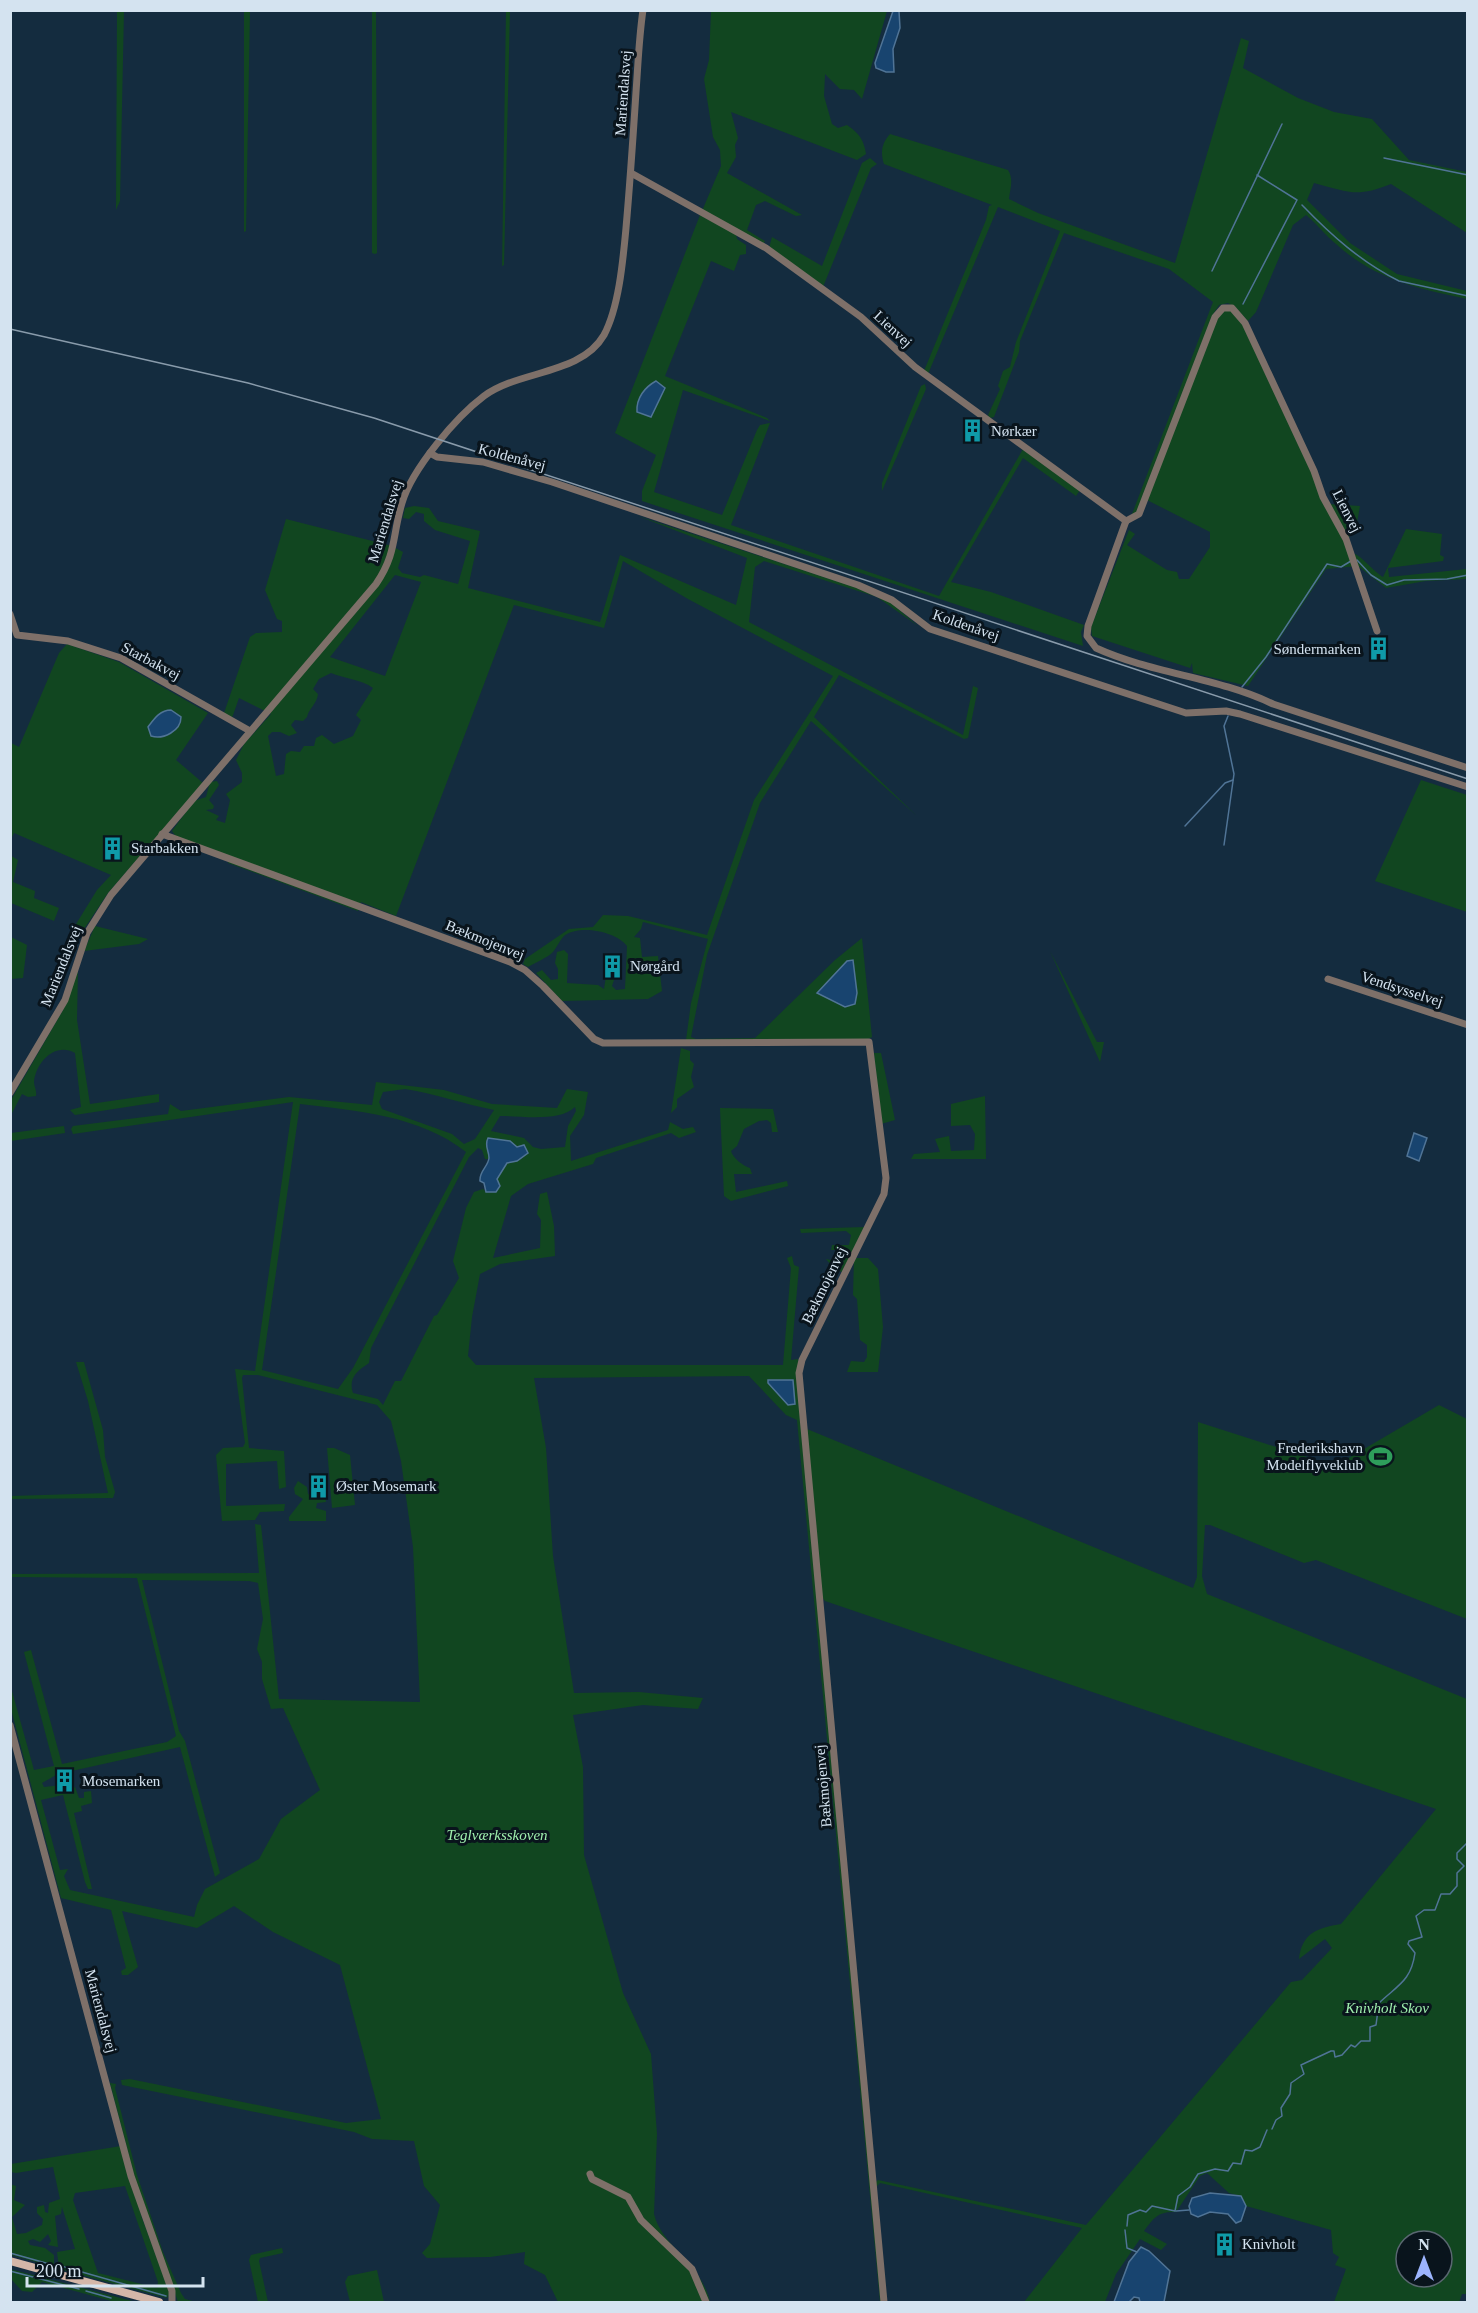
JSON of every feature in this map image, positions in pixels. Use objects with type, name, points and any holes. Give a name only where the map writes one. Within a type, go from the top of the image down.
[{"type":"main road","points":[[10,2261],[159,2302]]},
{"type":"street","name":"Mariendalsvej","points":[[10,1093],[65,999],[81,949],[93,922],[111,895],[376,584],[387,567],[393,551],[402,501],[410,482],[430,453],[487,394],[507,383],[572,361],[598,344],[609,322],[621,269],[631,173],[643,10]]},
{"type":"street","name":"Lienvej","points":[[631,173],[766,248],[861,317],[915,367],[1126,521]]},
{"type":"street","name":"Lienvej","points":[[1377,631],[1346,539],[1323,497],[1245,323],[1232,308],[1220,310],[1215,317],[1138,514],[1126,521],[1088,626],[1087,636],[1096,648],[1183,676],[1246,691],[1273,704],[1467,768]]},
{"type":"street","name":"Koldenåvej","points":[[430,453],[437,457],[483,462],[552,482],[858,585],[892,600],[930,629],[1186,713],[1226,711],[1250,716],[1467,787]]},
{"type":"street","name":"Starbakvej","points":[[10,614],[17,635],[68,641],[121,658],[250,731]]},
{"type":"street","name":"Bækmojenvej","points":[[162,834],[510,962],[525,970],[594,1039],[603,1043],[869,1042],[886,1178],[884,1194],[802,1360],[799,1373],[885,2302]]},
{"type":"street","name":"Vendsysselvej","points":[[1328,980],[1467,1025]]},
{"type":"street","name":"Mariendalsvej","points":[[10,1725],[131,2176],[172,2291],[172,2302]]},
{"type":"street","points":[[590,2174],[592,2179],[622,2193],[633,2204],[645,2224],[692,2269],[706,2302]]},
{"type":"green space","points":[[250,10],[246,231],[244,232],[244,11]]},
{"type":"green space","points":[[372,10],[376,11],[377,253],[375,254],[372,253]]},
{"type":"green space","points":[[510,10],[504,265],[502,266],[506,11]]},
{"type":"green space","points":[[117,11],[124,11],[120,201],[116,210]]},
{"type":"green space","points":[[711,11],[887,11],[862,99],[854,90],[840,89],[825,74],[824,96],[832,124],[838,128],[847,125],[858,134],[864,145],[866,154],[857,160],[731,112],[738,138],[735,145],[736,157],[727,173],[802,215],[796,216],[765,201],[756,205],[747,230],[765,241],[763,245],[702,211],[721,166],[720,150],[713,137],[704,79],[709,60]]},
{"type":"green space","points":[[1241,38],[1249,41],[1243,68],[1298,98],[1334,112],[1372,119],[1409,160],[1467,172],[1467,233],[1391,184],[1369,191],[1352,192],[1314,183],[1307,200],[1350,243],[1397,274],[1467,291],[1467,299],[1414,286],[1381,274],[1351,256],[1306,215],[1293,225],[1256,312],[1248,321],[1228,303],[1219,305],[1212,316],[1136,516],[1132,514],[1213,302],[1169,269],[1064,233],[1020,341],[1019,352],[994,417],[990,418],[988,415],[1000,389],[998,386],[1003,371],[1010,367],[1016,342],[1060,231],[998,207],[928,374],[924,371],[986,220],[989,206],[992,205],[884,164],[882,148],[890,134],[1008,170],[1011,180],[1009,199],[1038,213],[1175,263]]},
{"type":"green space","points":[[870,158],[877,164],[871,168],[823,287],[769,248],[772,237],[822,266],[862,163]]},
{"type":"green space","points":[[700,215],[736,234],[737,239],[746,245],[746,254],[740,255],[734,271],[711,261],[665,376],[770,421],[683,390],[654,492],[722,515],[757,430],[760,425],[770,423],[731,525],[939,596],[1023,449],[1080,490],[1076,496],[1023,458],[951,582],[991,592],[1084,625],[1081,632],[1083,646],[642,501],[642,491],[656,455],[615,433]]},
{"type":"green space","points":[[1230,310],[1244,324],[1329,504],[1360,506],[1357,523],[1348,539],[1354,554],[1383,577],[1406,529],[1442,534],[1440,555],[1444,557],[1443,561],[1388,568],[1389,577],[1467,569],[1467,579],[1426,581],[1386,588],[1358,566],[1326,569],[1248,686],[1193,673],[1192,663],[1190,668],[1092,636],[1091,627],[1129,530],[1135,534],[1127,545],[1167,570],[1177,572],[1179,579],[1189,579],[1210,547],[1210,532],[1145,499],[1220,312]]},
{"type":"green space","points":[[925,384],[926,389],[882,491],[882,483],[921,386]]},
{"type":"green space","points":[[414,506],[429,508],[438,521],[480,531],[468,588],[600,622],[620,555],[736,605],[747,558],[638,516],[857,588],[890,602],[918,626],[877,597],[764,561],[755,567],[749,622],[963,735],[973,686],[978,688],[968,738],[964,739],[839,675],[814,717],[917,816],[811,721],[760,803],[707,955],[691,1037],[696,1039],[755,1038],[835,960],[862,938],[872,1037],[866,1040],[686,1040],[691,1003],[708,939],[643,922],[641,929],[634,937],[640,938],[642,957],[658,956],[662,991],[648,999],[562,1001],[536,973],[542,970],[551,980],[558,979],[558,969],[555,963],[557,952],[564,950],[568,954],[567,983],[598,985],[604,989],[606,976],[615,977],[612,986],[616,990],[625,989],[627,946],[615,936],[606,933],[588,930],[571,932],[564,936],[548,956],[528,967],[523,964],[525,959],[569,929],[593,927],[603,915],[628,916],[707,935],[754,800],[833,676],[688,599],[623,561],[604,628],[514,605],[396,916],[361,902],[358,911],[228,863],[229,856],[177,838],[172,831],[194,801],[206,797],[210,782],[217,781],[219,785],[209,800],[214,806],[213,809],[206,810],[219,816],[216,820],[225,823],[230,800],[226,794],[242,782],[242,773],[236,760],[244,744],[271,714],[239,698],[232,718],[224,713],[250,637],[256,633],[282,632],[282,621],[277,619],[265,590],[286,519],[392,546],[403,552],[398,568],[402,573],[420,577],[424,575],[458,584],[470,541],[435,530],[424,521],[424,514],[416,512],[409,519],[403,518],[405,508]],"holes":[[[395,575],[421,582],[385,676],[330,657]],[[331,673],[373,688],[356,715],[361,720],[353,736],[334,744],[322,735],[316,738],[314,746],[304,746],[300,752],[291,751],[286,754],[284,774],[276,776],[268,736],[272,732],[280,732],[289,736],[297,733],[291,725],[295,720],[303,721],[307,717],[318,694],[313,689],[319,679]]]},
{"type":"green space","points":[[67,644],[119,662],[208,713],[176,760],[203,783],[108,893],[82,932],[73,929],[97,890],[111,875],[14,833],[11,839],[11,743],[19,747],[59,653]]},
{"type":"green space","points":[[1421,780],[1467,795],[1467,912],[1375,881]]},
{"type":"green space","points":[[10,855],[18,860],[13,882],[35,891],[34,898],[59,908],[54,921],[11,903]]},
{"type":"green space","points":[[95,926],[148,939],[139,944],[84,951]]},
{"type":"green space","points":[[11,937],[27,945],[23,978],[11,979]]},
{"type":"green space","points":[[1050,951],[1097,1042],[1104,1042],[1100,1062]]},
{"type":"green space","points":[[78,970],[77,1020],[90,1104],[159,1094],[159,1102],[75,1115],[70,1110],[81,1107],[75,1053],[60,1050],[48,1056],[38,1067],[34,1082],[36,1096],[28,1097],[22,1094],[11,1115],[11,1100],[63,1010]]},
{"type":"green space","points":[[681,1048],[690,1051],[690,1060],[694,1064],[691,1077],[694,1087],[677,1099],[677,1107],[671,1113]]},
{"type":"green space","points":[[874,1053],[881,1053],[895,1120],[881,1124]]},
{"type":"green space","name":"Teglværksskoven","points":[[376,1082],[444,1090],[492,1104],[557,1108],[567,1089],[588,1092],[584,1115],[570,1136],[571,1161],[668,1130],[670,1122],[683,1129],[693,1127],[696,1132],[679,1138],[671,1133],[596,1158],[593,1164],[528,1184],[511,1196],[493,1258],[540,1248],[541,1220],[537,1214],[540,1194],[547,1192],[554,1226],[555,1256],[500,1264],[480,1274],[468,1356],[476,1365],[783,1365],[791,1268],[787,1258],[792,1256],[794,1265],[799,1267],[791,1360],[798,1359],[883,2302],[880,2302],[797,1420],[786,1415],[749,1376],[534,1378],[546,1448],[553,1556],[574,1693],[639,1692],[703,1698],[698,1709],[643,1705],[573,1715],[583,1767],[584,1855],[623,1993],[651,2054],[657,2134],[654,2214],[665,2236],[699,2277],[710,2302],[558,2302],[545,2275],[524,2264],[525,2252],[490,2257],[427,2258],[422,2253],[430,2244],[440,2205],[424,2186],[414,2141],[372,2139],[354,2132],[122,2085],[121,2080],[130,2079],[346,2123],[381,2119],[340,1965],[273,1932],[234,1906],[197,1928],[122,1911],[138,1967],[128,1975],[122,1975],[121,1971],[126,1968],[111,1910],[61,1898],[11,1709],[10,1684],[34,1770],[54,1766],[24,1652],[31,1650],[62,1764],[167,1742],[176,1736],[137,1578],[11,1577],[11,1574],[259,1573],[255,1524],[261,1525],[279,1699],[420,1702],[413,1547],[401,1461],[391,1421],[377,1405],[258,1375],[243,1375],[242,1378],[249,1448],[284,1451],[286,1487],[279,1489],[277,1461],[226,1464],[226,1506],[285,1504],[284,1511],[260,1512],[255,1520],[222,1521],[216,1455],[223,1448],[243,1447],[245,1443],[235,1369],[255,1371],[293,1102],[73,1134],[71,1129],[73,1126],[168,1114],[170,1104],[181,1111],[289,1097],[372,1105]],"holes":[[[405,1089],[494,1110],[475,1139],[464,1144],[452,1134],[382,1109],[379,1102],[383,1092]],[[300,1104],[365,1113],[408,1122],[448,1140],[466,1152],[353,1368],[338,1389],[262,1370]],[[575,1107],[576,1111],[568,1126],[565,1147],[541,1149],[533,1147],[524,1138],[491,1131],[500,1116],[540,1117],[568,1112]],[[488,1138],[514,1145],[523,1158],[507,1163],[486,1192],[483,1189],[474,1192],[466,1208],[453,1261],[459,1278],[437,1315],[434,1316],[401,1381],[395,1381],[383,1405],[378,1399],[353,1393],[353,1379],[357,1372],[369,1363],[371,1348],[469,1157],[478,1148],[482,1150],[485,1159],[489,1159],[486,1142]],[[142,1580],[258,1583],[263,1619],[257,1649],[262,1662],[262,1679],[271,1709],[283,1708],[320,1790],[281,1819],[259,1859],[205,1889],[194,1917],[70,1890],[64,1876],[68,1869],[60,1870],[41,1800],[63,1795],[85,1882],[88,1889],[92,1889],[74,1813],[82,1811],[81,1806],[92,1803],[91,1791],[84,1792],[84,1798],[79,1798],[75,1787],[63,1790],[62,1785],[44,1787],[42,1783],[58,1774],[180,1747],[215,1877],[220,1873],[185,1741],[179,1731]]]},
{"type":"green space","points":[[985,1096],[986,1159],[911,1159],[914,1154],[940,1152],[935,1139],[949,1136],[951,1151],[974,1150],[975,1134],[970,1125],[951,1126],[951,1104]]},
{"type":"green space","points":[[720,1108],[773,1109],[778,1132],[772,1132],[771,1123],[767,1120],[759,1121],[744,1129],[737,1146],[731,1151],[739,1161],[750,1168],[752,1174],[734,1174],[736,1192],[787,1181],[788,1186],[731,1201],[724,1196]]},
{"type":"green space","points":[[64,1126],[65,1133],[11,1141],[11,1133]]},
{"type":"green space","points":[[865,1227],[842,1272],[834,1269],[826,1259],[840,1262],[846,1254],[844,1250],[831,1250],[832,1245],[849,1245],[851,1235],[846,1231],[801,1233],[800,1229]]},
{"type":"green space","points":[[854,1258],[868,1258],[878,1269],[883,1327],[878,1372],[847,1372],[851,1361],[864,1362],[867,1357],[867,1345],[860,1340],[857,1299],[853,1295]]},
{"type":"green space","points":[[76,1362],[84,1362],[103,1430],[105,1457],[115,1492],[113,1498],[11,1499],[11,1496],[108,1493],[88,1401]]},
{"type":"green space","name":"Knivholt Skov","points":[[1439,1405],[1467,1419],[1467,1619],[1316,1560],[1304,1563],[1210,1525],[1205,1525],[1202,1576],[1207,1594],[1467,1699],[1468,2294],[1462,2294],[1459,2302],[1334,2302],[1346,2269],[1335,2265],[1339,2257],[1333,2253],[1331,2230],[1246,2206],[1241,2196],[1229,2193],[1207,2173],[1200,2176],[1176,2212],[1161,2214],[1144,2231],[1167,2244],[1161,2250],[1140,2239],[1116,2274],[1105,2302],[1024,2302],[1082,2228],[880,2183],[876,2187],[887,2302],[874,2184],[878,2180],[1086,2225],[1291,1982],[1302,1980],[1332,1948],[1325,1939],[1299,1959],[1303,1943],[1307,1938],[1318,1930],[1341,1924],[1436,1809],[825,1601],[821,1596],[807,1429],[1193,1588],[1197,1577],[1198,1422],[1335,1466]]},
{"type":"green space","points":[[327,1448],[334,1448],[350,1455],[355,1505],[332,1508]]},
{"type":"green space","points":[[298,1481],[307,1487],[308,1494],[325,1497],[326,1502],[317,1503],[316,1508],[326,1511],[326,1521],[289,1521],[289,1517],[303,1499],[295,1494],[294,1488]]},
{"type":"green space","points":[[110,2083],[116,2084],[115,2088],[137,2175],[163,2252],[181,2293],[185,2299],[196,2302],[178,2302],[134,2175]]},
{"type":"green space","points":[[121,2146],[142,2218],[170,2293],[167,2298],[59,2269],[57,2252],[75,2249],[62,2207],[61,2214],[55,2216],[58,2247],[48,2245],[51,2241],[48,2234],[40,2242],[33,2239],[28,2241],[30,2245],[45,2248],[54,2255],[54,2267],[11,2255],[10,2184],[16,2186],[14,2200],[25,2205],[12,2217],[17,2234],[26,2233],[42,2225],[43,2219],[37,2213],[37,2207],[44,2205],[45,2212],[48,2213],[49,2203],[60,2199],[53,2167],[16,2173],[11,2172],[11,2164]],"holes":[[[125,2186],[158,2282],[157,2288],[98,2273],[73,2200],[75,2193]]]},
{"type":"green space","points":[[282,2248],[283,2253],[260,2258],[268,2302],[258,2302],[249,2260],[251,2255]]},
{"type":"green space","points":[[10,2269],[136,2302],[115,2302],[42,2282],[32,2292],[22,2291],[11,2279]]},
{"type":"green space","points":[[377,2270],[384,2302],[350,2302],[345,2282],[348,2276]]},
{"type":"water","points":[[893,11],[899,11],[900,28],[893,49],[894,72],[886,72],[876,68],[875,63]]},
{"type":"water","points":[[656,381],[665,388],[651,417],[637,412],[642,394]]},
{"type":"water","points":[[171,710],[181,717],[175,730],[161,737],[151,736],[148,727],[150,724],[160,713]]},
{"type":"water","points":[[853,960],[857,993],[855,1004],[845,1007],[817,993],[847,961]]},
{"type":"water","points":[[1414,1133],[1427,1138],[1419,1161],[1407,1156]]},
{"type":"water","points":[[488,1138],[510,1141],[517,1147],[524,1145],[528,1153],[517,1161],[507,1163],[497,1179],[500,1186],[496,1192],[486,1192],[484,1183],[480,1181],[489,1158]]},
{"type":"water","points":[[768,1380],[793,1380],[795,1404],[788,1405],[768,1383]]},
{"type":"water","points":[[1210,2193],[1241,2196],[1246,2206],[1241,2221],[1236,2223],[1228,2214],[1210,2212],[1198,2217],[1191,2214],[1189,2206],[1192,2198]]},
{"type":"water","points":[[1141,2247],[1149,2251],[1170,2271],[1164,2302],[1140,2302],[1139,2298],[1134,2297],[1129,2302],[1114,2302],[1129,2262]]},
{"type":"waterway","points":[[1212,271],[1282,124]]},
{"type":"waterway","points":[[1384,158],[1468,175]]},
{"type":"waterway","points":[[1243,304],[1297,200],[1257,175]]},
{"type":"waterway","points":[[1302,205],[1347,247],[1385,274],[1399,281],[1468,296]]},
{"type":"waterway","points":[[1357,560],[1371,575],[1387,585],[1404,580],[1447,579],[1468,575]]},
{"type":"waterway","points":[[1242,687],[1266,657],[1327,564],[1341,567],[1351,561]]},
{"type":"waterway","points":[[1224,845],[1234,774],[1224,726],[1228,716]]},
{"type":"waterway","points":[[1185,826],[1225,783],[1233,780]]},
{"type":"waterway","points":[[1272,2129],[1276,2120],[1282,2116],[1281,2108],[1290,2094],[1291,2083],[1304,2074],[1301,2065],[1331,2051],[1334,2051],[1335,2057],[1342,2055],[1351,2045],[1355,2047],[1361,2041],[1370,2041],[1370,2027],[1376,2025],[1379,2003],[1403,1982],[1413,1962],[1415,1953],[1408,1944],[1409,1941],[1422,1937],[1416,1916],[1424,1910],[1435,1910],[1441,1894],[1450,1894],[1457,1886],[1457,1873],[1464,1866],[1457,1859],[1457,1853],[1468,1842]]},
{"type":"waterway","points":[[1127,2226],[1128,2215],[1140,2210],[1146,2212],[1152,2206],[1175,2211],[1178,2196],[1190,2187],[1198,2174],[1215,2169],[1228,2171],[1233,2163],[1241,2164],[1245,2150],[1252,2151],[1260,2147],[1267,2130]]},
{"type":"waterway","points":[[1176,2211],[1189,2210]]},
{"type":"waterway","points":[[1125,2230],[1127,2248],[1137,2252]]},
{"type":"waterway","points":[[10,2253],[53,2265]]},
{"type":"waterway","points":[[61,2266],[166,2296]]},
{"type":"waterway","points":[[10,2271],[79,2289]]},
{"type":"waterway","points":[[86,2291],[111,2298]]},
{"type":"railway","points":[[10,329],[248,383],[374,418],[1468,779]]},
{"type":"place","name":"Nørkær","points":[[973,431]]},
{"type":"place","name":"Søndermarken","points":[[1379,649]]},
{"type":"place","name":"Starbakken","points":[[113,848]]},
{"type":"place","name":"Nørgård","points":[[612,966]]},
{"type":"place","name":"Frederikshavn Modelflyveklub","points":[[1381,1457]]},
{"type":"place","name":"Øster Mosemark","points":[[318,1486]]},
{"type":"place","name":"Mosemarken","points":[[64,1781]]},
{"type":"place","name":"Knivholt","points":[[1224,2244]]}]
